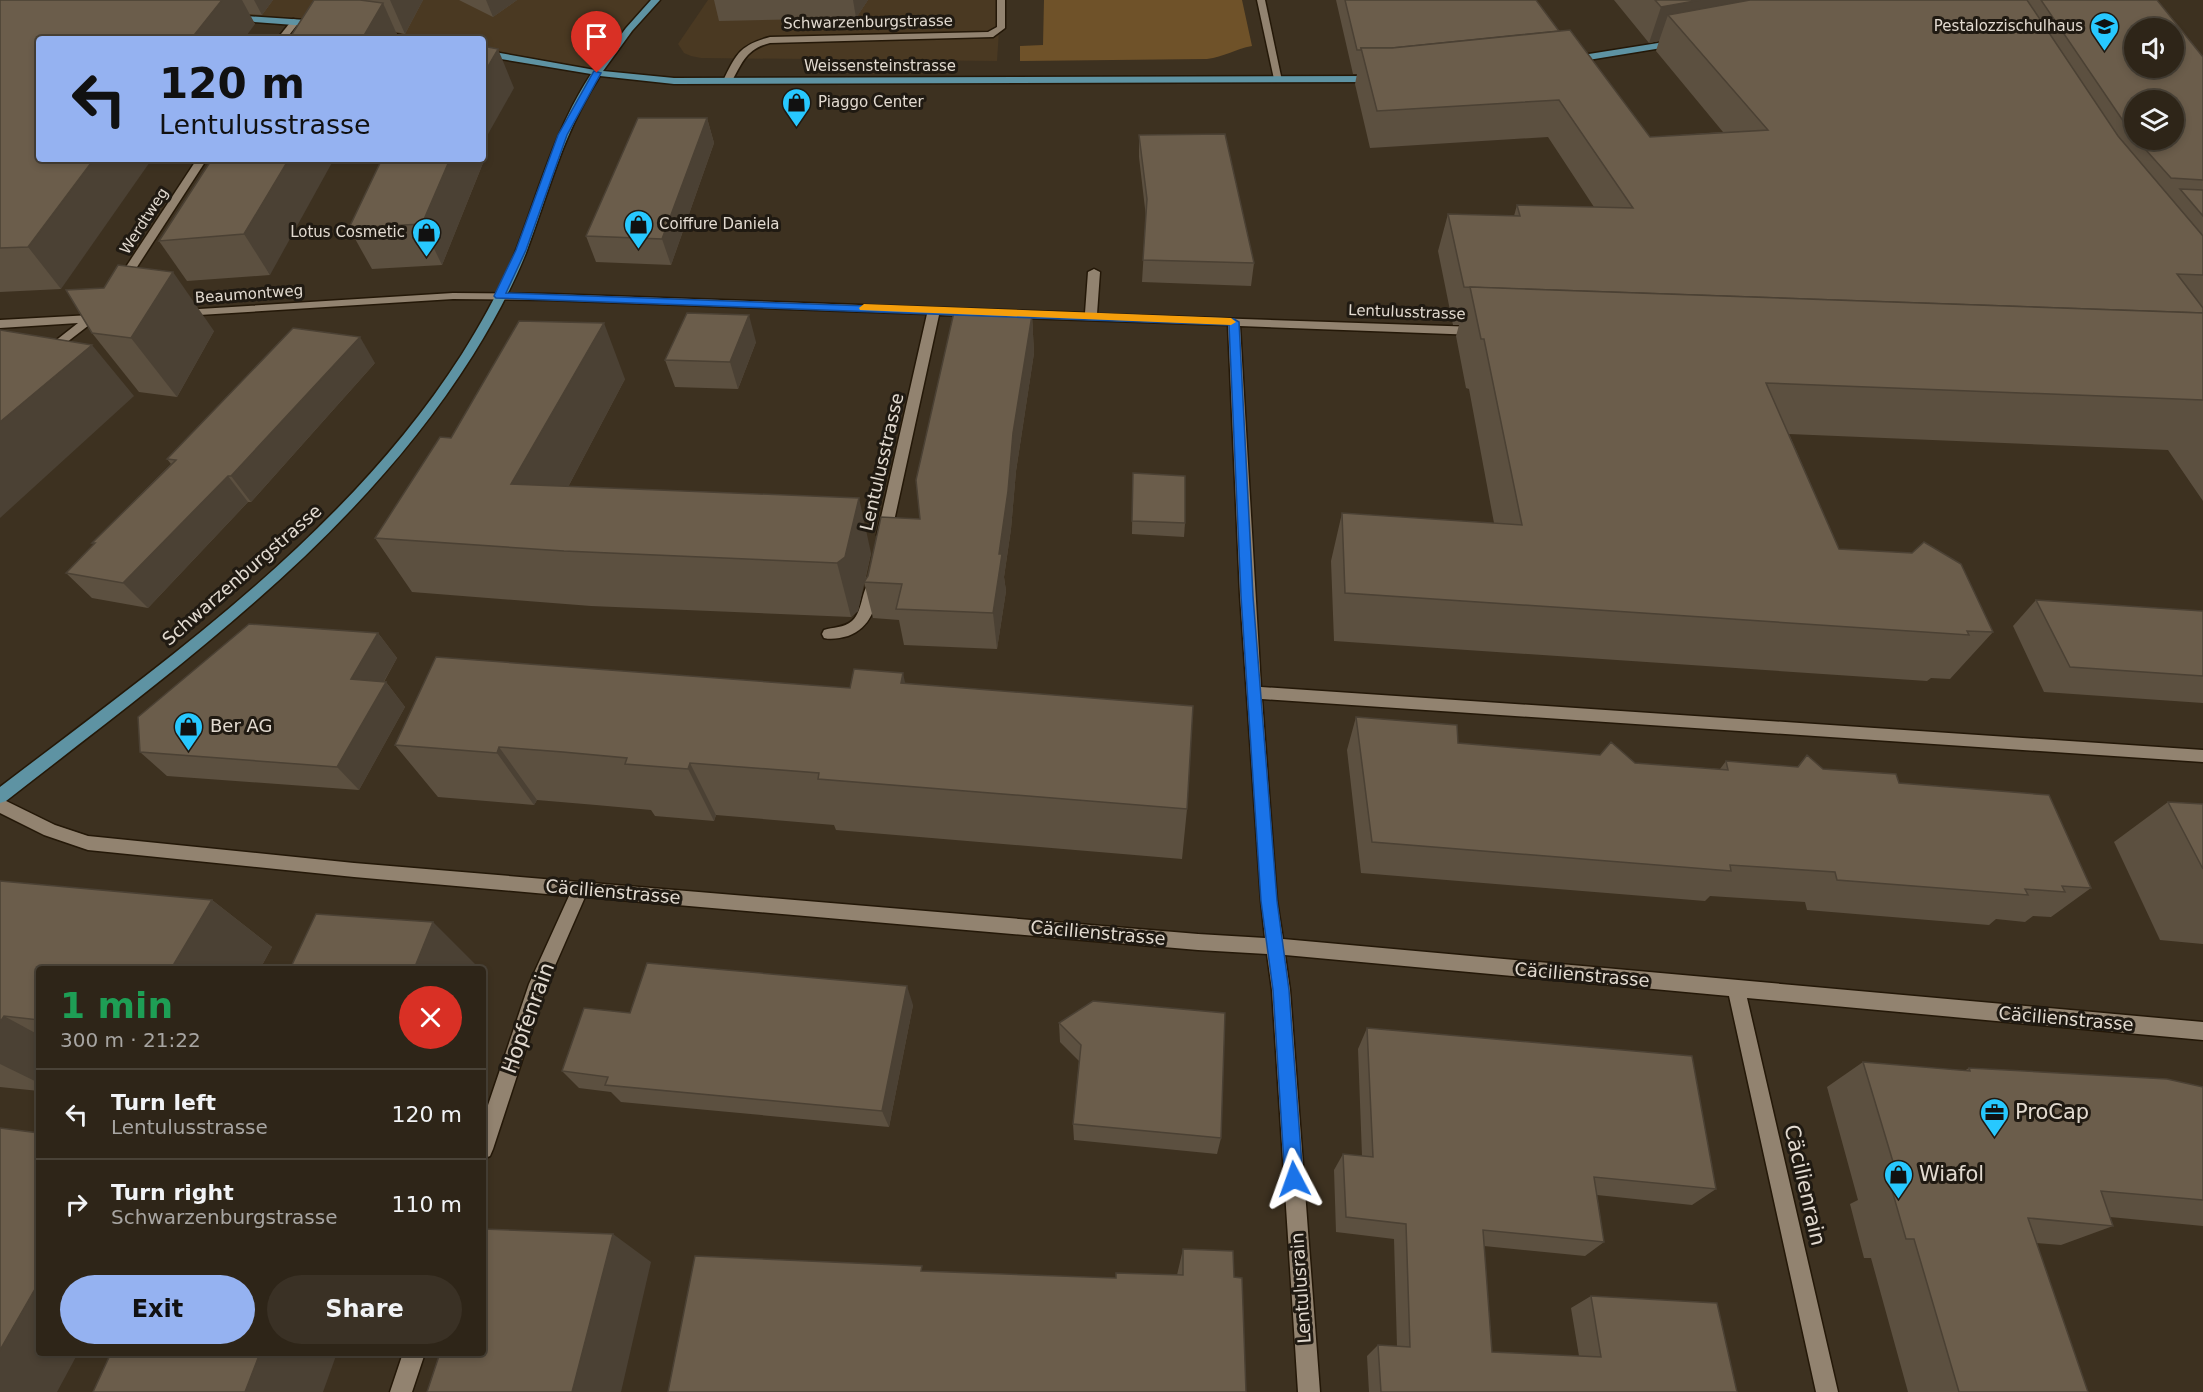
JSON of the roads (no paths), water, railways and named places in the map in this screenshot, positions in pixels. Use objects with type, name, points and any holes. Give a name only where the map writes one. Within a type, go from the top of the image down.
[{"type":"main road","name":"Schwarzenburgstrasse","points":[[0,796],[241,605],[291,562],[364,490],[428,413],[468,353],[499,296],[521,250],[562,135],[597,73],[623,35],[656,0]]},
{"type":"main road","points":[[220,18],[296,21],[330,25]]},
{"type":"main road","points":[[371,33],[388,36]]},
{"type":"main road","points":[[1562,61],[1683,42]]},
{"type":"main road","name":"Weissensteinstrasse","points":[[486,54],[640,79],[728,81],[1385,79]]},
{"type":"street","name":"Schwarzenburgstrasse","points":[[728,81],[743,49],[748,45],[770,40],[990,35],[1001,28],[1001,0]]},
{"type":"street","points":[[1261,0],[1279,80]]},
{"type":"street","points":[[283,36],[296,21]]},
{"type":"street","name":"Werdtweg","points":[[114,293],[200,162]]},
{"type":"street","points":[[1091,316],[1094,272]]},
{"type":"street","name":"Beaumontweg","points":[[170,314],[453,296],[499,296]]},
{"type":"street","name":"Lentulusstrasse","points":[[499,296],[1494,332]]},
{"type":"street","points":[[37,362],[101,308]]},
{"type":"street","name":"Lentulusstrasse","points":[[881,548],[934,310]]},
{"type":"street","points":[[0,324],[112,318]]},
{"type":"street","name":"Lentulusrain","points":[[1234,322],[1240,484],[1274,946],[1281,990],[1308,1392]]},
{"type":"street","points":[[829,634],[848,631],[864,618],[876,571]]},
{"type":"street","points":[[1255,693],[2203,756]]},
{"type":"street","name":"Cäcilienstrasse","points":[[0,805],[50,830],[88,843],[580,889],[1198,942],[1274,946],[2203,1031]]},
{"type":"street","name":"Hopfenrain","points":[[486,1140],[538,984],[580,889]]},
{"type":"street","name":"Cäcilienrain","points":[[1736,989],[1827,1392]]},
{"type":"street","points":[[401,1392],[413,1356]]},
{"type":"place","name":"Pestalozzischulhaus","points":[[2104,52]]},
{"type":"place","name":"Piaggo Center","points":[[797,128]]},
{"type":"place","name":"Coiffure Daniela","points":[[638,250]]},
{"type":"place","name":"Lotus Cosmetic","points":[[426,258]]},
{"type":"place","name":"Ber AG","points":[[189,752]]},
{"type":"place","name":"ProCap","points":[[1994,1138]]},
{"type":"place","name":"Wiafol","points":[[1898,1200]]}]
